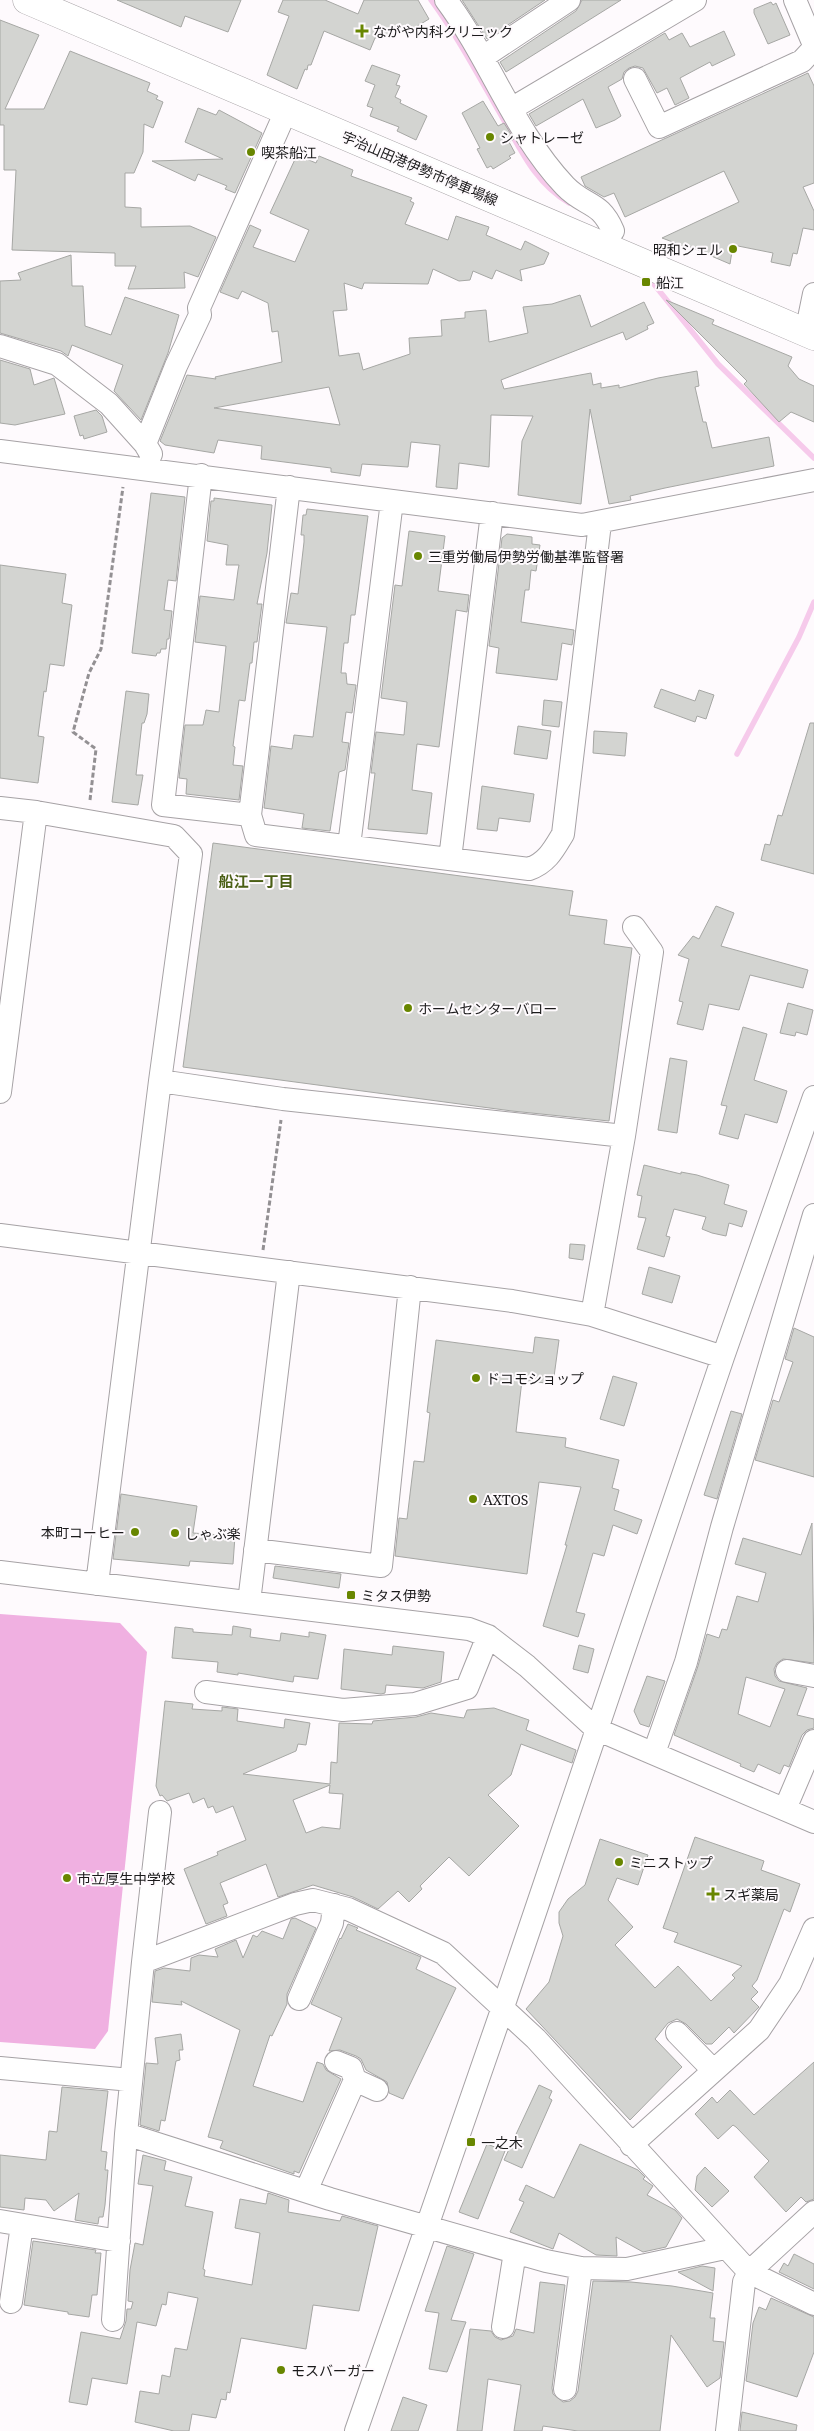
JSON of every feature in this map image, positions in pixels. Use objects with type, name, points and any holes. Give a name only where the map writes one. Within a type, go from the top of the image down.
[{"type":"main road","name":"宇治山田港伊勢市停車場線","points":[[27,0],[810,335]]},
{"type":"street","points":[[446,0],[483,57],[511,108],[556,176],[575,195],[602,210],[613,231]]},
{"type":"street","points":[[483,57],[569,0]]},
{"type":"street","points":[[511,108],[695,0]]},
{"type":"street","points":[[634,79],[659,127],[802,61],[814,46],[795,0]]},
{"type":"street","points":[[145,444],[176,366],[200,315],[199,308],[286,111]]},
{"type":"street","points":[[810,335],[814,294]]},
{"type":"street","points":[[0,346],[57,364],[108,404],[145,444],[161,470]]},
{"type":"street","points":[[0,451],[126,468],[201,475],[582,525],[814,480]]},
{"type":"street","points":[[201,475],[163,805],[250,815]]},
{"type":"street","points":[[289,487],[250,815],[256,836],[528,869],[538,866],[551,855],[563,834],[600,522]]},
{"type":"street","points":[[349,846],[392,501]]},
{"type":"street","points":[[450,859],[492,513]]},
{"type":"street","points":[[0,808],[36,812],[174,836],[191,854],[160,1081],[97,1584]]},
{"type":"street","points":[[0,1092],[36,812]]},
{"type":"street","points":[[592,1315],[624,1136],[652,952],[634,927]]},
{"type":"street","points":[[160,1081],[284,1099],[624,1136]]},
{"type":"street","points":[[356,2431],[503,2007],[723,1357],[814,1097]]},
{"type":"street","points":[[654,1753],[686,1662],[722,1527],[814,1215]]},
{"type":"street","points":[[0,1235],[410,1287],[592,1315],[723,1357]]},
{"type":"street","points":[[249,1602],[289,1272]]},
{"type":"street","points":[[255,1550],[380,1566],[410,1287]]},
{"type":"street","points":[[0,1572],[469,1629],[488,1636],[528,1666],[596,1729],[814,1822]]},
{"type":"street","points":[[206,1692],[343,1710],[415,1704],[467,1688],[488,1636]]},
{"type":"street","points":[[787,1671],[814,1676]]},
{"type":"street","points":[[786,1809],[814,1741]]},
{"type":"street","points":[[113,2320],[126,2134],[160,1812]]},
{"type":"street","points":[[143,1962],[295,1904],[313,1900],[348,1909],[443,1953],[536,2039],[748,2272],[814,2304]]},
{"type":"street","points":[[299,1999],[332,1923],[334,1906]]},
{"type":"street","points":[[631,2145],[759,2030],[790,1984],[814,1929]]},
{"type":"street","points":[[677,2033],[713,2070]]},
{"type":"street","points":[[336,2062],[350,2068],[355,2080],[377,2090]]},
{"type":"street","points":[[0,2068],[131,2080]]},
{"type":"street","points":[[306,2191],[355,2080]]},
{"type":"street","points":[[126,2134],[306,2191],[515,2252],[581,2268],[627,2269],[725,2248]]},
{"type":"street","points":[[727,2431],[742,2291],[748,2272],[814,2212]]},
{"type":"street","points":[[0,2221],[119,2241]]},
{"type":"street","points":[[11,2302],[22,2225]]},
{"type":"street","points":[[502,2327],[515,2252]]},
{"type":"street","points":[[566,2389],[581,2268]]},
{"type":"path","points":[[87,821],[96,749],[73,732],[89,673],[101,649],[126,468]]},
{"type":"path","points":[[262,1259],[284,1099]]},
{"type":"shaded area","name":"市立厚生中学校","points":[[0,1614],[120,1623],[147,1652],[108,2031],[95,2049],[0,2042]]},
{"type":"building","points":[[117,0],[241,0],[228,32],[185,16],[181,27]]},
{"type":"building","points":[[283,0],[325,0],[358,14],[364,0],[418,0],[429,19],[409,31],[375,38],[370,50],[324,31],[311,65],[308,65],[307,70],[305,69],[297,89],[267,75],[289,16],[278,12]]},
{"type":"building","points":[[462,0],[545,0],[487,39]]},
{"type":"building","points":[[582,0],[621,0],[506,72],[500,62],[576,11]]},
{"type":"building","points":[[771,2],[773,5],[776,3],[790,35],[768,44],[754,9]]},
{"type":"building","points":[[0,20],[39,35],[5,109],[44,109],[70,51],[150,83],[147,91],[158,96],[156,99],[163,102],[153,128],[144,124],[143,152],[134,173],[125,173],[125,207],[141,208],[141,227],[190,226],[216,237],[198,277],[184,272],[185,288],[128,289],[136,266],[115,266],[115,253],[12,250],[16,170],[4,170],[4,125],[0,125]]},
{"type":"building","points":[[724,31],[735,55],[712,66],[710,62],[680,78],[689,98],[675,105],[667,88],[657,93],[643,68],[635,66],[624,72],[622,79],[608,87],[621,116],[615,120],[596,128],[583,99],[536,126],[529,114],[665,33],[669,40],[682,33],[690,47]]},
{"type":"building","points":[[372,65],[400,75],[396,85],[400,86],[395,97],[401,100],[400,103],[427,116],[416,140],[397,131],[399,127],[370,116],[373,108],[367,106],[375,85],[365,81]]},
{"type":"building","points":[[808,73],[814,86],[814,183],[803,187],[814,211],[814,230],[803,228],[797,254],[793,253],[790,266],[771,262],[773,253],[733,245],[730,264],[688,246],[686,247],[662,238],[739,202],[724,171],[625,217],[614,193],[604,197],[585,186],[581,177]]},
{"type":"building","name":"シャトレーゼ","points":[[483,101],[498,126],[504,123],[514,139],[509,142],[515,153],[509,156],[511,158],[493,169],[491,166],[487,168],[477,149],[480,148],[462,113]]},
{"type":"building","points":[[198,108],[216,115],[219,110],[262,133],[235,193],[225,189],[227,186],[198,174],[195,181],[152,161],[223,159],[185,142]]},
{"type":"building","points":[[297,155],[316,163],[319,156],[353,170],[351,176],[412,198],[410,201],[414,203],[405,224],[448,240],[456,216],[489,227],[486,235],[521,250],[525,241],[549,253],[544,264],[520,270],[522,281],[496,270],[492,279],[473,271],[470,280],[459,281],[433,269],[428,284],[364,283],[362,289],[344,283],[347,310],[333,311],[339,356],[359,353],[363,370],[410,354],[409,338],[442,336],[441,320],[465,318],[465,312],[486,310],[489,342],[528,333],[523,307],[552,304],[580,295],[591,327],[644,302],[654,323],[647,326],[648,329],[626,340],[623,332],[501,380],[504,389],[591,373],[593,385],[601,383],[601,388],[619,385],[619,388],[697,371],[699,386],[695,387],[703,422],[706,422],[712,448],[769,437],[774,466],[630,496],[631,500],[609,504],[590,409],[581,504],[518,495],[522,441],[533,416],[491,415],[489,467],[459,463],[457,489],[436,487],[440,445],[411,442],[408,467],[362,464],[360,476],[331,472],[331,468],[261,459],[262,446],[218,440],[214,453],[165,445],[160,441],[187,375],[216,379],[215,377],[282,362],[278,331],[272,332],[268,303],[242,291],[238,299],[220,292],[250,225],[261,230],[253,247],[295,262],[309,230],[270,213]],"holes":[[[329,387],[340,425],[214,408]]]},
{"type":"building","points":[[71,255],[72,286],[83,286],[85,326],[111,335],[125,297],[179,315],[168,353],[141,420],[114,391],[123,365],[72,345],[68,356],[61,351],[0,333],[0,281],[21,280],[18,273]]},
{"type":"building","points":[[666,300],[714,320],[712,324],[792,357],[788,366],[799,379],[814,386],[814,422],[791,412],[779,422],[744,384],[747,381]]},
{"type":"building","points":[[0,360],[30,369],[34,385],[54,378],[65,414],[15,425],[0,423]]},
{"type":"building","points":[[96,410],[102,416],[107,432],[84,439],[83,435],[80,436],[74,416]]},
{"type":"building","points":[[151,493],[185,497],[176,581],[168,580],[164,610],[172,611],[169,639],[167,639],[166,649],[161,649],[160,653],[157,653],[156,656],[132,653]]},
{"type":"building","points":[[214,498],[272,505],[267,553],[257,604],[262,604],[257,642],[254,642],[245,701],[239,700],[233,746],[235,747],[233,765],[243,766],[239,800],[186,794],[187,779],[179,778],[185,725],[203,725],[206,710],[219,712],[226,646],[195,642],[200,596],[234,600],[239,565],[226,565],[228,545],[207,541],[211,501],[214,501]]},
{"type":"building","points":[[307,509],[368,516],[355,615],[351,615],[348,643],[344,643],[341,673],[346,673],[347,684],[356,685],[352,713],[346,712],[342,742],[349,743],[345,770],[339,772],[330,831],[302,828],[304,814],[264,808],[271,746],[292,749],[294,735],[313,737],[327,627],[286,623],[291,593],[298,594],[304,542],[304,535],[301,535],[303,515],[306,515]]},
{"type":"building","points":[[409,531],[445,536],[438,591],[469,595],[467,612],[456,610],[439,747],[417,744],[412,790],[432,793],[427,834],[368,829],[375,773],[371,773],[376,732],[404,735],[407,702],[381,698],[395,585],[402,586]]},
{"type":"building","points":[[507,534],[532,537],[532,544],[540,545],[536,571],[531,570],[529,590],[525,590],[521,622],[574,630],[572,645],[562,643],[557,680],[496,673],[499,648],[489,646],[502,538]]},
{"type":"building","points":[[0,565],[66,574],[62,603],[72,605],[64,666],[50,664],[46,692],[44,691],[38,736],[44,737],[38,783],[0,778]]},
{"type":"building","points":[[661,689],[695,701],[699,690],[714,695],[706,719],[697,716],[695,722],[654,707]]},
{"type":"building","points":[[126,691],[149,694],[147,714],[144,723],[142,723],[136,775],[143,775],[138,805],[112,802]]},
{"type":"building","points":[[544,700],[562,702],[559,727],[542,725]]},
{"type":"building","points":[[810,723],[814,723],[814,874],[761,860],[765,844],[770,845],[778,815],[782,816]]},
{"type":"building","points":[[518,726],[551,731],[547,759],[514,754]]},
{"type":"building","points":[[594,731],[627,733],[625,756],[593,753]]},
{"type":"building","points":[[482,786],[534,794],[530,822],[499,818],[497,831],[477,829]]},
{"type":"building","name":"ホームセンターバロー","points":[[213,843],[573,891],[569,915],[607,920],[604,944],[632,948],[609,1121],[512,1111],[183,1067]]},
{"type":"building","points":[[716,906],[734,913],[721,946],[808,970],[803,988],[750,975],[739,1010],[709,1004],[703,1030],[677,1024],[683,1002],[679,1001],[689,959],[678,955],[693,936],[699,939]]},
{"type":"building","points":[[788,1003],[813,1010],[807,1035],[796,1032],[795,1036],[780,1033]]},
{"type":"building","points":[[743,1027],[767,1034],[754,1080],[787,1091],[777,1123],[745,1114],[738,1139],[719,1134],[727,1106],[721,1105]]},
{"type":"building","points":[[670,1058],[687,1061],[677,1133],[658,1130]]},
{"type":"building","points":[[644,1165],[681,1174],[681,1172],[697,1175],[729,1185],[724,1204],[747,1211],[742,1227],[729,1223],[726,1236],[712,1233],[702,1229],[706,1217],[674,1209],[666,1236],[670,1237],[664,1257],[637,1249],[646,1218],[638,1217],[642,1196],[637,1195]]},
{"type":"building","points":[[570,1244],[585,1245],[583,1260],[569,1258]]},
{"type":"building","points":[[649,1267],[680,1276],[672,1303],[642,1294]]},
{"type":"building","points":[[794,1328],[814,1337],[814,1477],[755,1460],[773,1400],[779,1402],[793,1362],[785,1359]]},
{"type":"building","points":[[535,1337],[559,1340],[553,1384],[522,1380],[516,1432],[566,1438],[565,1447],[619,1460],[612,1488],[619,1490],[614,1510],[642,1520],[637,1534],[613,1525],[604,1556],[593,1553],[576,1612],[585,1614],[578,1637],[543,1626],[567,1545],[565,1545],[581,1487],[539,1482],[527,1574],[395,1556],[399,1518],[407,1519],[414,1461],[424,1462],[430,1413],[427,1412],[436,1340],[533,1353]]},
{"type":"building","points":[[613,1376],[637,1383],[624,1426],[600,1419]]},
{"type":"building","points":[[731,1411],[742,1414],[717,1499],[704,1495]]},
{"type":"building","points":[[121,1494],[197,1506],[193,1533],[235,1536],[233,1564],[190,1561],[189,1566],[113,1559]]},
{"type":"building","points":[[812,1523],[814,1663],[783,1659],[777,1663],[774,1669],[775,1676],[779,1681],[807,1688],[797,1715],[814,1719],[814,1728],[807,1730],[802,1735],[789,1767],[784,1765],[780,1774],[758,1764],[754,1772],[740,1766],[741,1764],[674,1735],[707,1634],[719,1638],[722,1629],[727,1630],[737,1596],[758,1602],[766,1573],[735,1564],[743,1538],[801,1555]],"holes":[[[746,1677],[785,1689],[770,1727],[738,1714]]]},
{"type":"building","points":[[275,1566],[341,1574],[339,1588],[273,1578]]},
{"type":"building","points":[[233,1626],[251,1629],[250,1637],[280,1641],[281,1633],[309,1637],[309,1632],[326,1635],[318,1679],[294,1676],[293,1682],[238,1673],[238,1675],[217,1672],[218,1662],[172,1658],[175,1627],[193,1629],[193,1632],[232,1635]]},
{"type":"building","points":[[579,1645],[594,1649],[588,1673],[573,1669]]},
{"type":"building","points":[[393,1646],[444,1652],[441,1682],[423,1688],[386,1685],[385,1693],[381,1694],[341,1689],[344,1649],[392,1655]]},
{"type":"building","points":[[647,1676],[665,1681],[649,1727],[640,1724],[634,1711]]},
{"type":"building","points":[[165,1701],[193,1704],[192,1709],[222,1711],[222,1707],[238,1709],[237,1721],[284,1728],[285,1719],[310,1723],[306,1745],[298,1744],[296,1751],[243,1774],[330,1784],[331,1762],[337,1763],[339,1723],[372,1724],[373,1721],[416,1717],[431,1713],[464,1718],[467,1710],[494,1708],[529,1720],[526,1730],[576,1750],[572,1763],[521,1744],[511,1775],[488,1795],[519,1826],[469,1876],[449,1857],[420,1886],[422,1889],[409,1902],[398,1891],[378,1909],[353,1897],[313,1885],[278,1897],[266,1864],[220,1883],[228,1903],[223,1905],[227,1916],[206,1924],[184,1869],[218,1855],[217,1852],[246,1840],[233,1806],[216,1813],[213,1806],[208,1808],[204,1798],[193,1803],[189,1793],[167,1801],[162,1795],[160,1796],[156,1786]],"holes":[[[330,1785],[329,1793],[343,1794],[340,1829],[322,1827],[306,1833],[293,1800]]]},
{"type":"building","points":[[695,1837],[764,1861],[761,1870],[800,1884],[790,1912],[784,1909],[757,1980],[752,1986],[758,1992],[751,1999],[759,2007],[734,2033],[729,2027],[712,2044],[706,2044],[686,2024],[677,2019],[668,2023],[655,2039],[682,2067],[630,2120],[526,2009],[549,1982],[563,1936],[559,1923],[559,1912],[568,1899],[585,1885],[600,1839],[648,1855],[638,1885],[617,1878],[608,1900],[633,1927],[615,1945],[655,1988],[678,1966],[711,2001],[735,1978],[732,1975],[742,1966],[674,1942],[678,1933],[663,1928]]},
{"type":"building","points":[[295,1918],[316,1928],[287,1994],[287,2004],[272,2036],[270,2035],[253,2086],[303,2102],[317,2062],[323,2064],[326,2070],[341,2079],[299,2173],[294,2171],[294,2174],[220,2148],[223,2141],[208,2137],[240,2030],[181,2001],[182,2005],[152,2002],[155,1971],[164,1968],[190,1971],[191,1958],[199,1955],[218,1957],[215,1949],[236,1940],[243,1958],[253,1935],[257,1937],[262,1931],[283,1939],[291,1919]]},
{"type":"building","points":[[348,1924],[358,1928],[356,1930],[421,1957],[416,1969],[456,1988],[403,2099],[389,2093],[387,2082],[366,2070],[361,2059],[340,2050],[329,2051],[342,2018],[311,2004]]},
{"type":"building","points":[[181,2034],[183,2050],[179,2050],[180,2060],[176,2061],[165,2121],[161,2120],[159,2131],[140,2125],[146,2063],[158,2064],[155,2038]]},
{"type":"building","points":[[814,2062],[814,2199],[806,2202],[801,2197],[786,2212],[754,2177],[769,2161],[733,2125],[718,2139],[695,2114],[712,2097],[717,2103],[730,2090],[754,2115]]},
{"type":"building","points":[[539,2085],[552,2091],[549,2098],[552,2100],[522,2168],[504,2160]]},
{"type":"building","points":[[62,2087],[108,2091],[101,2151],[107,2152],[105,2170],[108,2170],[103,2217],[99,2217],[98,2224],[75,2220],[79,2193],[54,2211],[46,2200],[25,2198],[24,2210],[0,2207],[0,2155],[46,2160],[49,2131],[57,2132]]},
{"type":"building","points":[[487,2144],[505,2151],[478,2219],[459,2212]]},
{"type":"building","points":[[580,2144],[638,2170],[645,2177],[643,2179],[653,2186],[647,2195],[675,2210],[682,2218],[666,2247],[643,2252],[616,2237],[617,2256],[596,2255],[559,2233],[553,2249],[510,2232],[524,2202],[519,2200],[526,2185],[554,2198]]},
{"type":"building","points":[[143,2155],[166,2161],[164,2170],[192,2177],[185,2206],[213,2212],[203,2269],[205,2270],[204,2276],[252,2285],[260,2233],[235,2228],[240,2199],[266,2204],[268,2193],[289,2200],[288,2212],[340,2221],[342,2216],[378,2226],[359,2311],[313,2305],[306,2349],[241,2338],[230,2393],[227,2392],[226,2400],[221,2399],[216,2418],[192,2414],[189,2431],[174,2431],[135,2422],[140,2391],[159,2394],[162,2375],[170,2377],[175,2348],[187,2350],[198,2298],[168,2292],[166,2305],[162,2304],[156,2326],[137,2322],[127,2384],[92,2378],[87,2405],[69,2402],[81,2332],[120,2339],[126,2321],[127,2309],[131,2309],[133,2302],[128,2301],[130,2270],[135,2243],[143,2245],[153,2186],[138,2184]]},
{"type":"building","points":[[705,2167],[729,2191],[712,2207],[695,2190],[697,2176]]},
{"type":"building","points":[[33,2241],[96,2250],[95,2253],[101,2253],[97,2295],[92,2295],[89,2317],[24,2305]]},
{"type":"building","points":[[447,2246],[474,2254],[451,2320],[466,2322],[447,2372],[429,2369],[439,2313],[425,2311]]},
{"type":"building","points":[[794,2254],[814,2264],[814,2289],[779,2272],[784,2263],[788,2266]]},
{"type":"building","points":[[702,2266],[715,2268],[713,2291],[678,2272]]},
{"type":"building","points":[[593,2281],[672,2286],[713,2293],[710,2318],[715,2318],[713,2341],[724,2342],[720,2378],[707,2387],[671,2335],[660,2431],[578,2431],[543,2426],[542,2431],[514,2431],[521,2385],[488,2379],[482,2431],[457,2431],[470,2329],[491,2331],[495,2337],[501,2340],[513,2336],[516,2329],[534,2333],[540,2282],[565,2285],[552,2388],[553,2394],[563,2402],[570,2401],[575,2397],[578,2391]]},
{"type":"building","points":[[771,2298],[814,2317],[814,2352],[797,2397],[746,2381],[753,2323],[759,2307],[766,2310]]},
{"type":"building","points":[[403,2397],[427,2405],[418,2431],[391,2431]]},
{"type":"building","points":[[742,2412],[797,2425],[796,2431],[740,2431]]},
{"type":"waterway","points":[[431,0],[477,72],[530,165],[547,186],[569,203]]},
{"type":"waterway","points":[[653,283],[718,364],[814,458]]},
{"type":"waterway","points":[[737,754],[799,637],[814,602]]},
{"type":"place","name":"ながや内科クリニック","points":[[362,31]]},
{"type":"place","name":"シャトレーゼ","points":[[490,137]]},
{"type":"place","name":"喫茶船江","points":[[251,152]]},
{"type":"place","name":"昭和シェル","points":[[733,249]]},
{"type":"place","name":"船江","points":[[646,282]]},
{"type":"place","name":"三重労働局伊勢労働基準監督署","points":[[418,556]]},
{"type":"place","name":"ホームセンターバロー","points":[[408,1008]]},
{"type":"place","name":"ドコモショップ","points":[[476,1378]]},
{"type":"place","name":"AXTOS","points":[[473,1499]]},
{"type":"place","name":"本町コーヒー","points":[[135,1532]]},
{"type":"place","name":"しゃぶ楽","points":[[175,1533]]},
{"type":"place","name":"ミタス伊勢","points":[[351,1595]]},
{"type":"place","name":"ミニストップ","points":[[619,1862]]},
{"type":"place","name":"市立厚生中学校","points":[[67,1878]]},
{"type":"place","name":"スギ薬局","points":[[713,1894]]},
{"type":"place","name":"一之木","points":[[471,2142]]},
{"type":"place","name":"モスバーガー","points":[[281,2370]]},
{"type":"district","name":"船江一丁目","points":[[256,881]]}]
